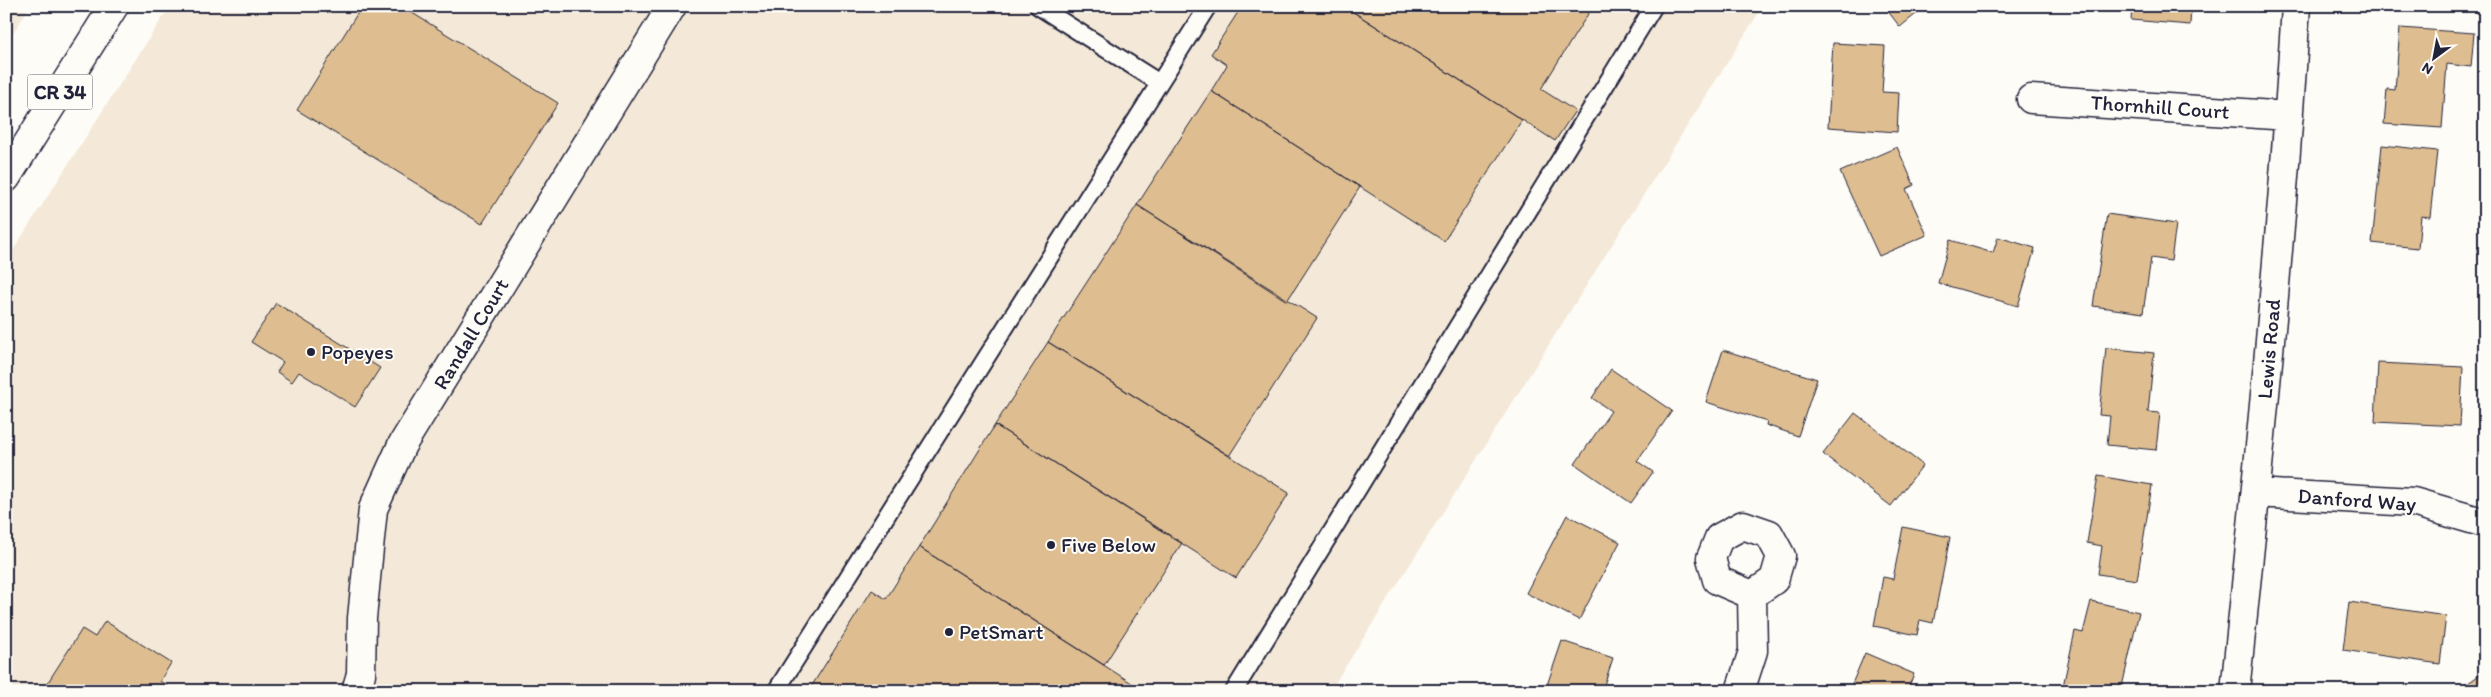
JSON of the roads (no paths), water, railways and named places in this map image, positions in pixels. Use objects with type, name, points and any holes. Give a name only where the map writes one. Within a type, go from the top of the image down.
[{"type":"street","name":"CR 34","points":[[6,178],[114,6]]},
{"type":"street","name":"Randall Court","points":[[356,691],[361,674],[362,618],[373,509],[402,446],[672,6]]},
{"type":"street","name":"Lewis Road","points":[[2235,691],[2256,493],[2289,116],[2296,6]]},
{"type":"street","name":"Thornhill Court","points":[[2031,99],[2289,116]]},
{"type":"street","name":"Danford Way","points":[[2256,493],[2413,502],[2485,522]]},
{"type":"street","points":[[1740,691],[1753,651],[1752,595]]},
{"type":"lane","points":[[1038,6],[1158,82]]},
{"type":"lane","points":[[776,691],[1158,82],[1208,6]]},
{"type":"lane","points":[[1234,691],[1654,6]]},
{"type":"place","name":"Popeyes","points":[[311,352]]},
{"type":"place","name":"Five Below","points":[[1051,545]]},
{"type":"place","name":"PetSmart","points":[[949,632]]}]
